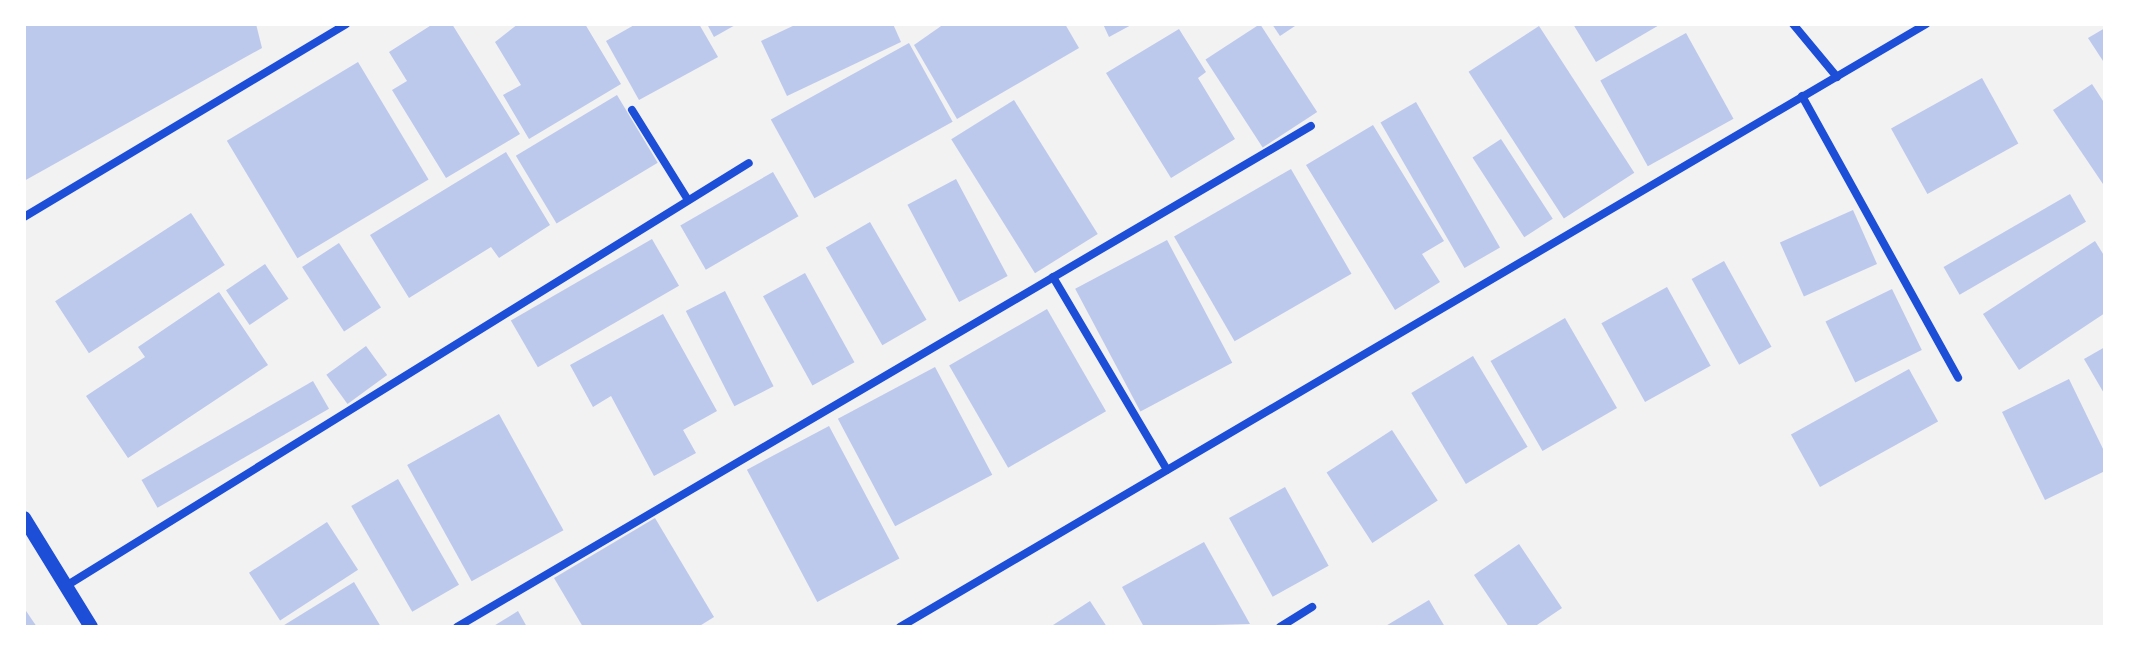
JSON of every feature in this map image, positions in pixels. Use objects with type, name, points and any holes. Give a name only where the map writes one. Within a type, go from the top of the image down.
[{"type":"street","points":[[24,217],[346,24]]},
{"type":"street","points":[[1793,24],[1837,77]]},
{"type":"street","points":[[900,627],[1926,24]]},
{"type":"street","points":[[1802,96],[1958,378]]},
{"type":"street","points":[[632,110],[688,200]]},
{"type":"street","points":[[457,627],[1311,126]]},
{"type":"street","points":[[66,586],[749,163]]},
{"type":"street","points":[[1053,277],[1167,470]]},
{"type":"street","points":[[24,518],[91,627]]},
{"type":"street","points":[[1280,627],[1312,607]]},
{"type":"building","points":[[24,24],[256,24],[262,48],[24,181]]},
{"type":"building","points":[[433,24],[452,24],[520,134],[446,178],[392,90],[407,81],[389,52]]},
{"type":"building","points":[[518,24],[585,24],[621,84],[529,139],[503,95],[521,85],[495,42]]},
{"type":"building","points":[[636,24],[699,24],[718,57],[639,100],[606,41]]},
{"type":"building","points":[[707,24],[737,24],[714,37]]},
{"type":"building","points":[[797,24],[893,24],[901,42],[787,96],[761,41]]},
{"type":"building","points":[[944,24],[1065,24],[1079,48],[957,119],[914,45]]},
{"type":"building","points":[[1103,24],[1133,24],[1109,37]]},
{"type":"building","points":[[1260,24],[1317,112],[1263,147],[1205,59]]},
{"type":"building","points":[[1272,24],[1298,24],[1280,36]]},
{"type":"building","points":[[1573,24],[1661,24],[1596,62]]},
{"type":"building","points":[[1539,26],[1634,173],[1564,219],[1469,72]]},
{"type":"building","points":[[2105,28],[2105,64],[2088,38]]},
{"type":"building","points":[[1179,29],[1206,72],[1198,78],[1235,139],[1171,178],[1106,73]]},
{"type":"building","points":[[1686,33],[1734,119],[1648,166],[1600,81]]},
{"type":"building","points":[[909,43],[953,122],[814,198],[771,120]]},
{"type":"building","points":[[358,62],[429,179],[297,258],[227,141]]},
{"type":"building","points":[[1982,78],[2018,144],[1927,194],[1891,128]]},
{"type":"building","points":[[2092,84],[2105,104],[2105,187],[2053,110]]},
{"type":"building","points":[[617,95],[658,163],[557,223],[516,156]]},
{"type":"building","points":[[1014,100],[1098,234],[1035,273],[951,139]]},
{"type":"building","points":[[1416,102],[1500,247],[1464,268],[1380,122]]},
{"type":"building","points":[[1373,125],[1444,241],[1422,254],[1440,282],[1395,310],[1306,165]]},
{"type":"building","points":[[1501,139],[1553,219],[1524,237],[1472,158]]},
{"type":"building","points":[[506,152],[550,225],[499,258],[491,247],[409,298],[370,235]]},
{"type":"building","points":[[1291,169],[1352,274],[1235,341],[1174,236]]},
{"type":"building","points":[[773,172],[798,216],[706,270],[680,226]]},
{"type":"building","points":[[956,179],[1008,276],[959,302],[907,205]]},
{"type":"building","points":[[2070,194],[2086,222],[1960,295],[1944,267]]},
{"type":"building","points":[[1853,210],[1877,264],[1804,296],[1780,243]]},
{"type":"building","points":[[191,213],[225,265],[89,353],[55,301]]},
{"type":"building","points":[[870,222],[926,320],[882,345],[826,248]]},
{"type":"building","points":[[652,239],[679,286],[538,367],[511,320]]},
{"type":"building","points":[[1167,240],[1232,363],[1140,412],[1075,289]]},
{"type":"building","points":[[2095,241],[2105,257],[2105,313],[2019,370],[1983,314]]},
{"type":"building","points":[[339,243],[381,308],[344,332],[302,267]]},
{"type":"building","points":[[1724,261],[1772,347],[1739,365],[1692,279]]},
{"type":"building","points":[[265,264],[288,299],[250,325],[226,290]]},
{"type":"building","points":[[805,273],[854,362],[812,385],[763,296]]},
{"type":"building","points":[[1667,287],[1711,366],[1645,402],[1601,323]]},
{"type":"building","points":[[1892,289],[1922,350],[1855,383],[1825,321]]},
{"type":"building","points":[[725,291],[774,386],[734,406],[686,311]]},
{"type":"building","points":[[219,292],[268,365],[128,458],[86,396],[145,357],[138,347]]},
{"type":"building","points":[[1047,309],[1106,411],[1008,468],[949,366]]},
{"type":"building","points":[[663,314],[717,411],[683,430],[696,453],[654,476],[611,396],[593,407],[570,365]]},
{"type":"building","points":[[1565,318],[1617,408],[1543,451],[1491,361]]},
{"type":"building","points":[[366,346],[387,375],[348,404],[326,375]]},
{"type":"building","points":[[2105,347],[2105,395],[2084,359]]},
{"type":"building","points":[[1473,356],[1528,447],[1466,484],[1411,393]]},
{"type":"building","points":[[935,367],[992,475],[895,526],[838,419]]},
{"type":"building","points":[[1909,369],[1938,421],[1820,487],[1791,434]]},
{"type":"building","points":[[2069,379],[2105,453],[2105,471],[2045,500],[2002,412]]},
{"type":"building","points":[[313,381],[329,409],[158,508],[142,480]]},
{"type":"building","points":[[499,414],[563,530],[472,581],[407,465]]},
{"type":"building","points":[[829,426],[899,558],[817,602],[747,470]]},
{"type":"building","points":[[1392,430],[1438,500],[1372,543],[1327,472]]},
{"type":"building","points":[[398,479],[459,585],[412,612],[351,506]]},
{"type":"building","points":[[1285,487],[1329,566],[1273,597],[1229,518]]},
{"type":"building","points":[[655,518],[714,617],[698,627],[583,627],[554,578]]},
{"type":"building","points":[[327,522],[358,570],[280,620],[249,573]]},
{"type":"building","points":[[1204,542],[1250,624],[1144,627],[1122,587]]},
{"type":"building","points":[[1519,544],[1562,608],[1534,627],[1509,627],[1474,575]]},
{"type":"building","points":[[354,582],[381,627],[281,627]]},
{"type":"building","points":[[1429,600],[1445,627],[1384,627]]},
{"type":"building","points":[[1090,601],[1107,627],[1050,627]]},
{"type":"building","points":[[24,608],[37,627],[24,627]]},
{"type":"building","points":[[518,611],[527,627],[492,627]]}]
